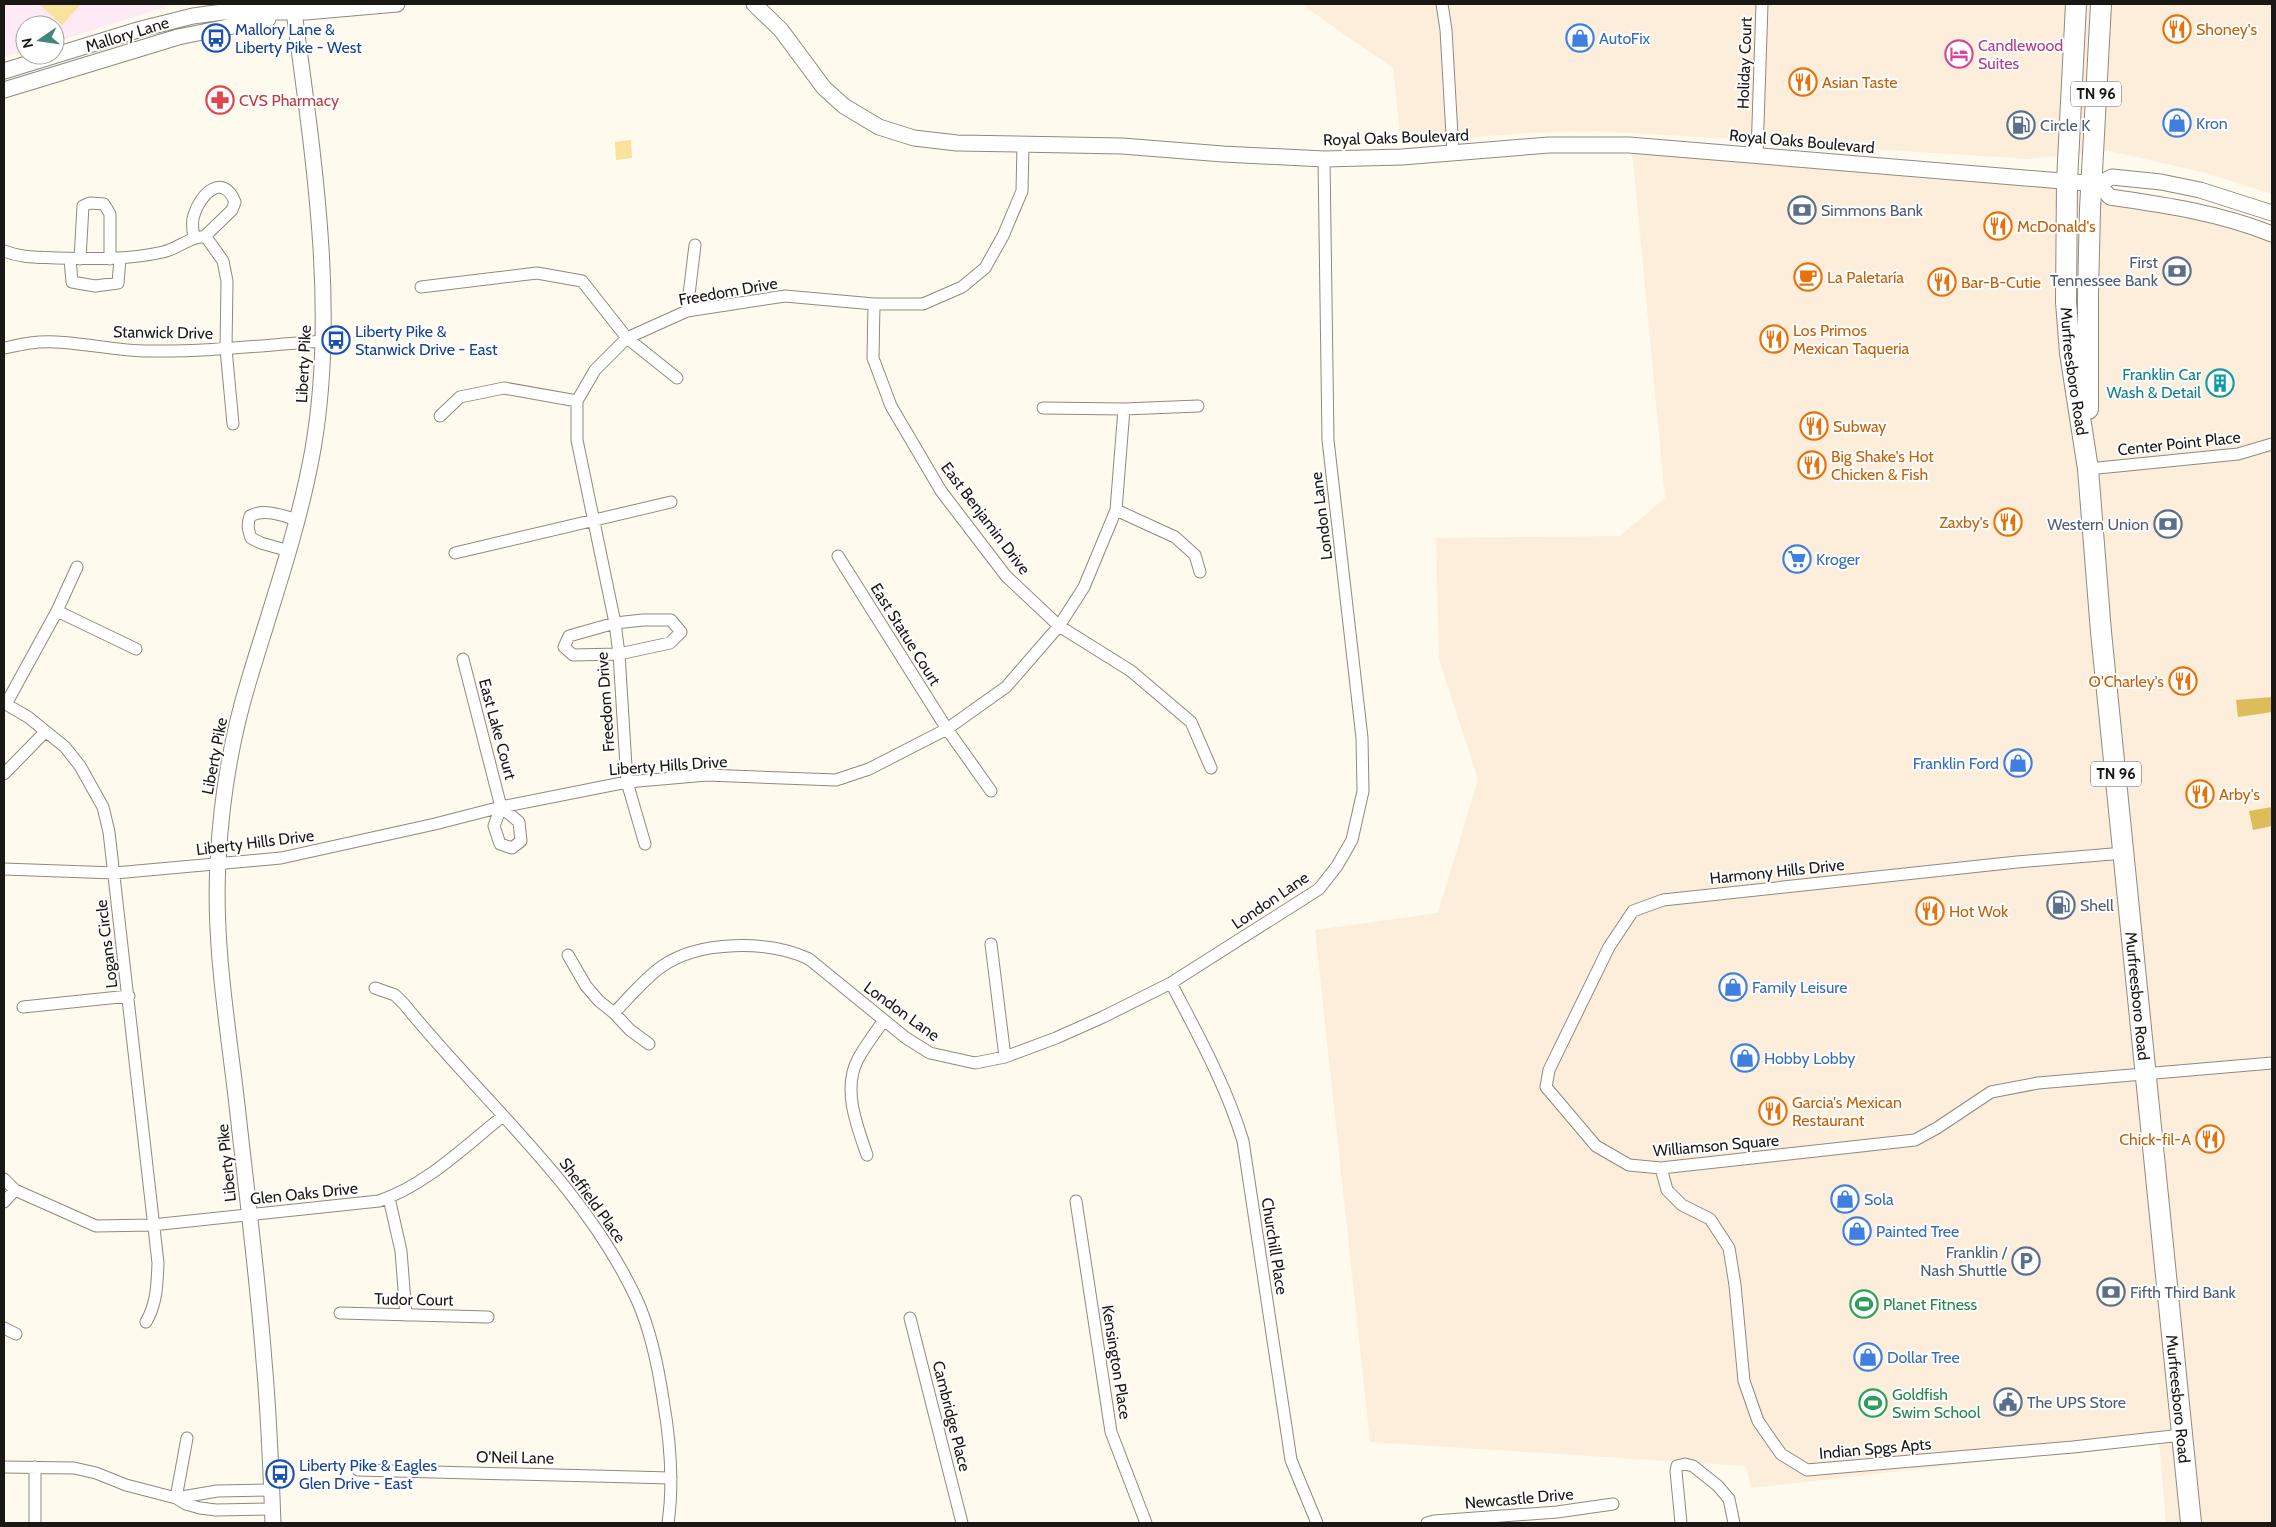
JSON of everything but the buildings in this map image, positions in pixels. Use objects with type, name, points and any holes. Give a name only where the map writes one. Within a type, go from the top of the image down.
[{"type":"highway","name":"Murfreesboro Road","points":[[2076,4],[2066,181],[2066,302],[2070,353],[2088,469],[2099,608],[2191,1523]]},
{"type":"highway","name":"Murfreesboro Road","points":[[2088,469],[2088,295],[2095,184],[2101,4]]},
{"type":"main road","points":[[293,8],[397,4]]},
{"type":"main road","name":"Royal Oaks Boulevard","points":[[754,4],[762,9],[781,30],[824,88],[844,106],[878,127],[914,138],[957,143],[1023,146],[1122,146],[1223,154],[1324,158],[1402,157],[1549,145],[1629,145],[1757,154],[2095,184]]},
{"type":"main road","name":"Mallory Lane","points":[[4,71],[179,19],[223,12],[293,8]]},
{"type":"main road","name":"Mallory Lane","points":[[4,90],[178,37],[293,8]]},
{"type":"main road","name":"Liberty Pike","points":[[273,1516],[264,1358],[222,968],[218,864],[223,801],[234,738],[249,680],[298,520],[313,446],[323,341],[318,211],[312,149],[293,8]]},
{"type":"main road","points":[[2272,213],[2200,190],[2161,182],[2112,177],[2095,184],[2110,197],[2198,211],[2237,221],[2272,234]]},
{"type":"street","points":[[1442,4],[1446,30],[1453,153]]},
{"type":"street","name":"Holiday Court","points":[[1757,154],[1762,4]]},
{"type":"street","name":"Freedom Drive","points":[[645,844],[627,782],[619,654],[615,623],[577,440],[577,401],[595,370],[627,338],[688,311],[785,296],[874,304],[923,304],[962,287],[985,268],[1003,236],[1022,191],[1023,146]]},
{"type":"street","name":"London Lane","points":[[614,1013],[660,967],[677,957],[696,951],[746,945],[795,952],[809,959],[884,1020],[930,1053],[975,1063],[1005,1058],[1103,1018],[1171,984],[1319,889],[1337,866],[1352,840],[1363,791],[1362,738],[1328,440],[1324,158]]},
{"type":"street","points":[[90,203],[104,204],[110,214],[118,283],[95,286],[72,282],[75,259],[83,206],[90,203]]},
{"type":"street","points":[[4,251],[16,256],[36,259],[115,259],[166,252],[199,237],[214,247],[223,261],[227,281],[226,349],[233,424]]},
{"type":"street","points":[[688,311],[695,245]]},
{"type":"street","points":[[420,287],[536,273],[582,281],[627,338],[677,378]]},
{"type":"street","name":"East Benjamin Drive","points":[[874,304],[873,358],[891,406],[941,491],[1006,576],[1059,626],[1130,671],[1191,722],[1211,768]]},
{"type":"street","name":"Stanwick Drive","points":[[4,348],[29,343],[50,342],[145,351],[226,349],[323,341]]},
{"type":"street","points":[[440,416],[460,398],[504,388],[577,401]]},
{"type":"street","points":[[1044,408],[1124,409],[1198,406]]},
{"type":"street","name":"Liberty Hills Drive","points":[[4,869],[114,873],[281,858],[501,807],[627,782],[707,776],[836,780],[869,769],[947,729],[1006,687],[1059,626],[1084,587],[1116,510],[1124,409]]},
{"type":"street","name":"Center Point Place","points":[[2088,469],[2238,454],[2272,444]]},
{"type":"street","points":[[454,553],[671,502]]},
{"type":"street","points":[[1116,510],[1175,537],[1196,555],[1200,572]]},
{"type":"street","points":[[289,551],[251,538],[248,522],[250,516],[267,512],[298,520]]},
{"type":"street","name":"East Statue Court","points":[[838,556],[947,729],[991,791]]},
{"type":"street","points":[[5,703],[57,611],[77,567]]},
{"type":"street","points":[[57,611],[136,649]]},
{"type":"street","points":[[671,620],[681,632],[670,643],[619,654],[573,655],[564,647],[569,636],[615,623],[671,620]]},
{"type":"street","name":"East Lake Court","points":[[463,659],[501,807]]},
{"type":"street","name":"Logans Circle","points":[[5,703],[28,718],[65,748],[80,766],[102,807],[109,832],[129,996],[152,1225],[158,1263],[154,1308],[146,1322]]},
{"type":"street","points":[[4,774],[45,732]]},
{"type":"street","name":"Harmony Hills Drive","points":[[1546,1087],[1549,1070],[1605,955],[1633,911],[1663,900],[1932,871],[2124,854]]},
{"type":"street","points":[[991,944],[1005,1058]]},
{"type":"street","points":[[568,955],[586,986],[599,1001],[630,1030],[649,1044]]},
{"type":"street","name":"Churchill Place","points":[[1171,984],[1216,1069],[1232,1105],[1243,1141],[1291,1460],[1317,1523]]},
{"type":"street","name":"Sheffield Place","points":[[375,988],[395,995],[400,1000],[503,1116],[535,1149],[591,1220],[611,1250],[638,1302],[650,1335],[661,1387],[669,1439],[671,1478],[668,1523]]},
{"type":"street","points":[[23,1007],[129,996]]},
{"type":"street","points":[[867,1155],[854,1116],[851,1086],[856,1061],[884,1020]]},
{"type":"street","name":"Williamson Square","points":[[1546,1087],[1596,1146],[1629,1165],[1661,1168],[1915,1140],[1937,1128],[1991,1092],[2038,1083],[2146,1076],[2272,1064]]},
{"type":"street","name":"Glen Oaks Drive","points":[[4,1179],[15,1190],[96,1226],[152,1225],[371,1202],[388,1198],[424,1178],[503,1116]]},
{"type":"street","name":"Indian Spgs Apts","points":[[1661,1168],[1667,1190],[1682,1204],[1710,1219],[1729,1248],[1736,1285],[1744,1381],[1749,1397],[1758,1421],[1780,1454],[1807,1470],[2073,1448],[2182,1435]]},
{"type":"street","points":[[4,1202],[15,1190]]},
{"type":"street","points":[[388,1198],[401,1251],[406,1315]]},
{"type":"street","name":"Kensington Place","points":[[1076,1201],[1112,1432],[1146,1523]]},
{"type":"street","name":"Tudor Court","points":[[340,1313],[488,1317]]},
{"type":"street","name":"Cambridge Place","points":[[910,1318],[962,1523]]},
{"type":"street","points":[[4,1328],[16,1334]]},
{"type":"street","points":[[176,1498],[187,1438]]},
{"type":"street","points":[[1681,1523],[1676,1471],[1678,1466],[1685,1464],[1693,1466],[1718,1486],[1729,1499],[1734,1523]]},
{"type":"street","points":[[34,1523],[35,1467]]},
{"type":"street","points":[[4,1468],[35,1467],[81,1470],[126,1485],[176,1498],[186,1504],[208,1509],[273,1516]]},
{"type":"street","name":"O'Neil Lane","points":[[358,1470],[671,1478]]},
{"type":"street","points":[[176,1498],[218,1491],[272,1490]]},
{"type":"street","name":"Newcastle Drive","points":[[1427,1523],[1434,1521],[1558,1518],[1612,1504]]},
{"type":"shaded area","points":[[4,4],[174,4],[65,39],[65,15],[15,15],[15,54],[4,56]]},
{"type":"shaded area","points":[[39,4],[81,4],[65,22],[65,15],[51,15]]},
{"type":"shaded area","points":[[1301,4],[2272,4],[2272,194],[2206,173],[2110,151],[2029,159],[1808,145],[1743,137],[1736,139],[1595,131],[1527,133],[1401,143],[1393,68]]},
{"type":"shaded area","points":[[631,140],[632,158],[616,160],[615,142]]},
{"type":"shaded area","points":[[1629,145],[2066,188],[2272,234],[2272,1523],[2166,1523],[2159,1442],[1751,1488],[1746,1466],[1370,1442],[1315,930],[1438,913],[1478,779],[1439,659],[1436,538],[1620,536],[1665,498],[1633,160]]},
{"type":"shaded area","points":[[2272,697],[2272,712],[2238,717],[2236,700]]},
{"type":"shaded area","points":[[2272,807],[2272,826],[2253,830],[2249,811]]},
{"type":"place","name":"Shoney's","points":[[2177,29]]},
{"type":"place","name":"Mallory Lane & Liberty Pike - West","points":[[216,38]]},
{"type":"place","name":"AutoFix","points":[[1580,38]]},
{"type":"place","name":"Candlewood Suites","points":[[1959,54]]},
{"type":"place","name":"Asian Taste","points":[[1803,82]]},
{"type":"place","name":"CVS Pharmacy","points":[[220,100]]},
{"type":"place","name":"Kron","points":[[2177,123]]},
{"type":"place","name":"Circle K","points":[[2021,125]]},
{"type":"place","name":"Simmons Bank","points":[[1802,210]]},
{"type":"place","name":"McDonald's","points":[[1998,226]]},
{"type":"place","name":"First Tennessee Bank","points":[[2177,271]]},
{"type":"place","name":"La Paletaría","points":[[1808,277]]},
{"type":"place","name":"Bar-B-Cutie","points":[[1942,282]]},
{"type":"place","name":"Los Primos Mexican Taqueria","points":[[1774,339]]},
{"type":"place","name":"Liberty Pike & Stanwick Drive - East","points":[[336,340]]},
{"type":"place","name":"Franklin Car Wash & Detail","points":[[2220,383]]},
{"type":"place","name":"Subway","points":[[1814,426]]},
{"type":"place","name":"Big Shake's Hot Chicken & Fish","points":[[1812,465]]},
{"type":"place","name":"Zaxby's","points":[[2008,522]]},
{"type":"place","name":"Western Union","points":[[2168,524]]},
{"type":"place","name":"Kroger","points":[[1797,559]]},
{"type":"place","name":"O'Charley's","points":[[2183,681]]},
{"type":"place","name":"Franklin Ford","points":[[2018,763]]},
{"type":"place","name":"Arby's","points":[[2200,794]]},
{"type":"place","name":"Shell","points":[[2061,905]]},
{"type":"place","name":"Hot Wok","points":[[1930,911]]},
{"type":"place","name":"Family Leisure","points":[[1733,987]]},
{"type":"place","name":"Hobby Lobby","points":[[1745,1058]]},
{"type":"place","name":"Garcia's Mexican Restaurant","points":[[1773,1111]]},
{"type":"place","name":"Chick-fil-A","points":[[2210,1139]]},
{"type":"place","name":"Sola","points":[[1845,1199]]},
{"type":"place","name":"Painted Tree","points":[[1857,1231]]},
{"type":"place","name":"Franklin / Nash Shuttle","points":[[2026,1261]]},
{"type":"place","name":"Fifth Third Bank","points":[[2111,1292]]},
{"type":"place","name":"Planet Fitness","points":[[1864,1304]]},
{"type":"place","name":"Dollar Tree","points":[[1868,1357]]},
{"type":"place","name":"The UPS Store","points":[[2008,1402]]},
{"type":"place","name":"Goldfish Swim School","points":[[1873,1403]]},
{"type":"place","name":"Liberty Pike & Eagles Glen Drive - East","points":[[280,1474]]}]
